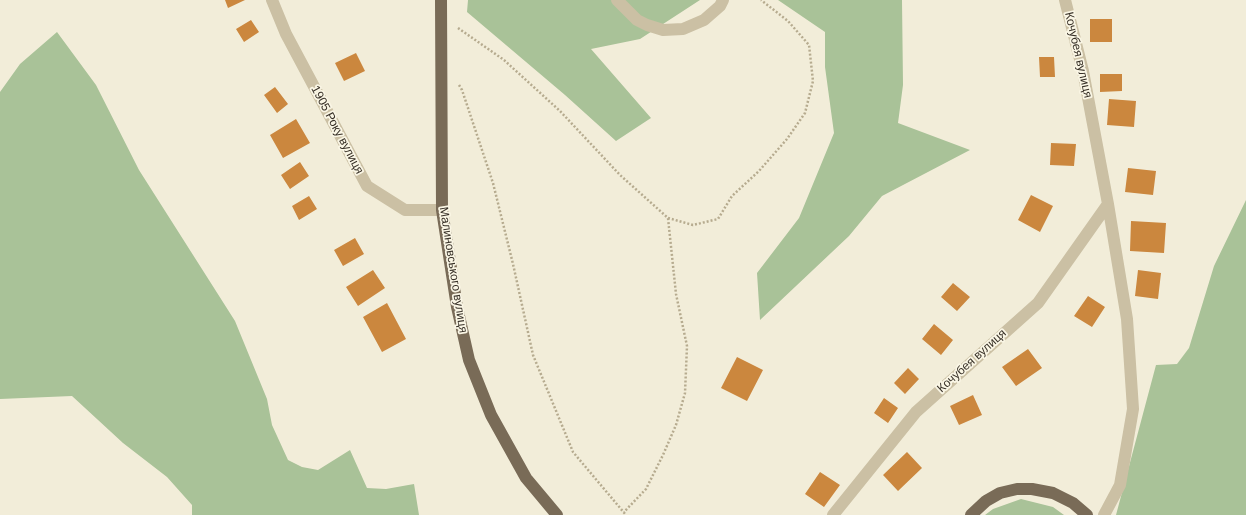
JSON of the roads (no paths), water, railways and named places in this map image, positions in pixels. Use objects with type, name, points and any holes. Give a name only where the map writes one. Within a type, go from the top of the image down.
[{"type":"main road","name":"Малиновського вулиця","points":[[441,0],[442,210],[457,308],[470,360],[491,415],[526,478],[557,515]]},
{"type":"main road","points":[[971,515],[986,501],[1000,493],[1016,489],[1032,489],[1053,493],[1073,503],[1088,515]]},
{"type":"street","name":"1905 Року вулиця","points":[[272,0],[286,34],[367,186],[405,210],[442,210]]},
{"type":"street","points":[[617,0],[637,20],[663,30],[683,29],[704,20],[720,6],[723,0]]},
{"type":"street","name":"Кочубея вулиця","points":[[1065,0],[1083,71],[1108,204],[1127,319],[1133,410],[1120,485],[1104,515]]},
{"type":"street","name":"Кочубея вулиця","points":[[833,515],[916,412],[1038,304],[1108,204]]}]
